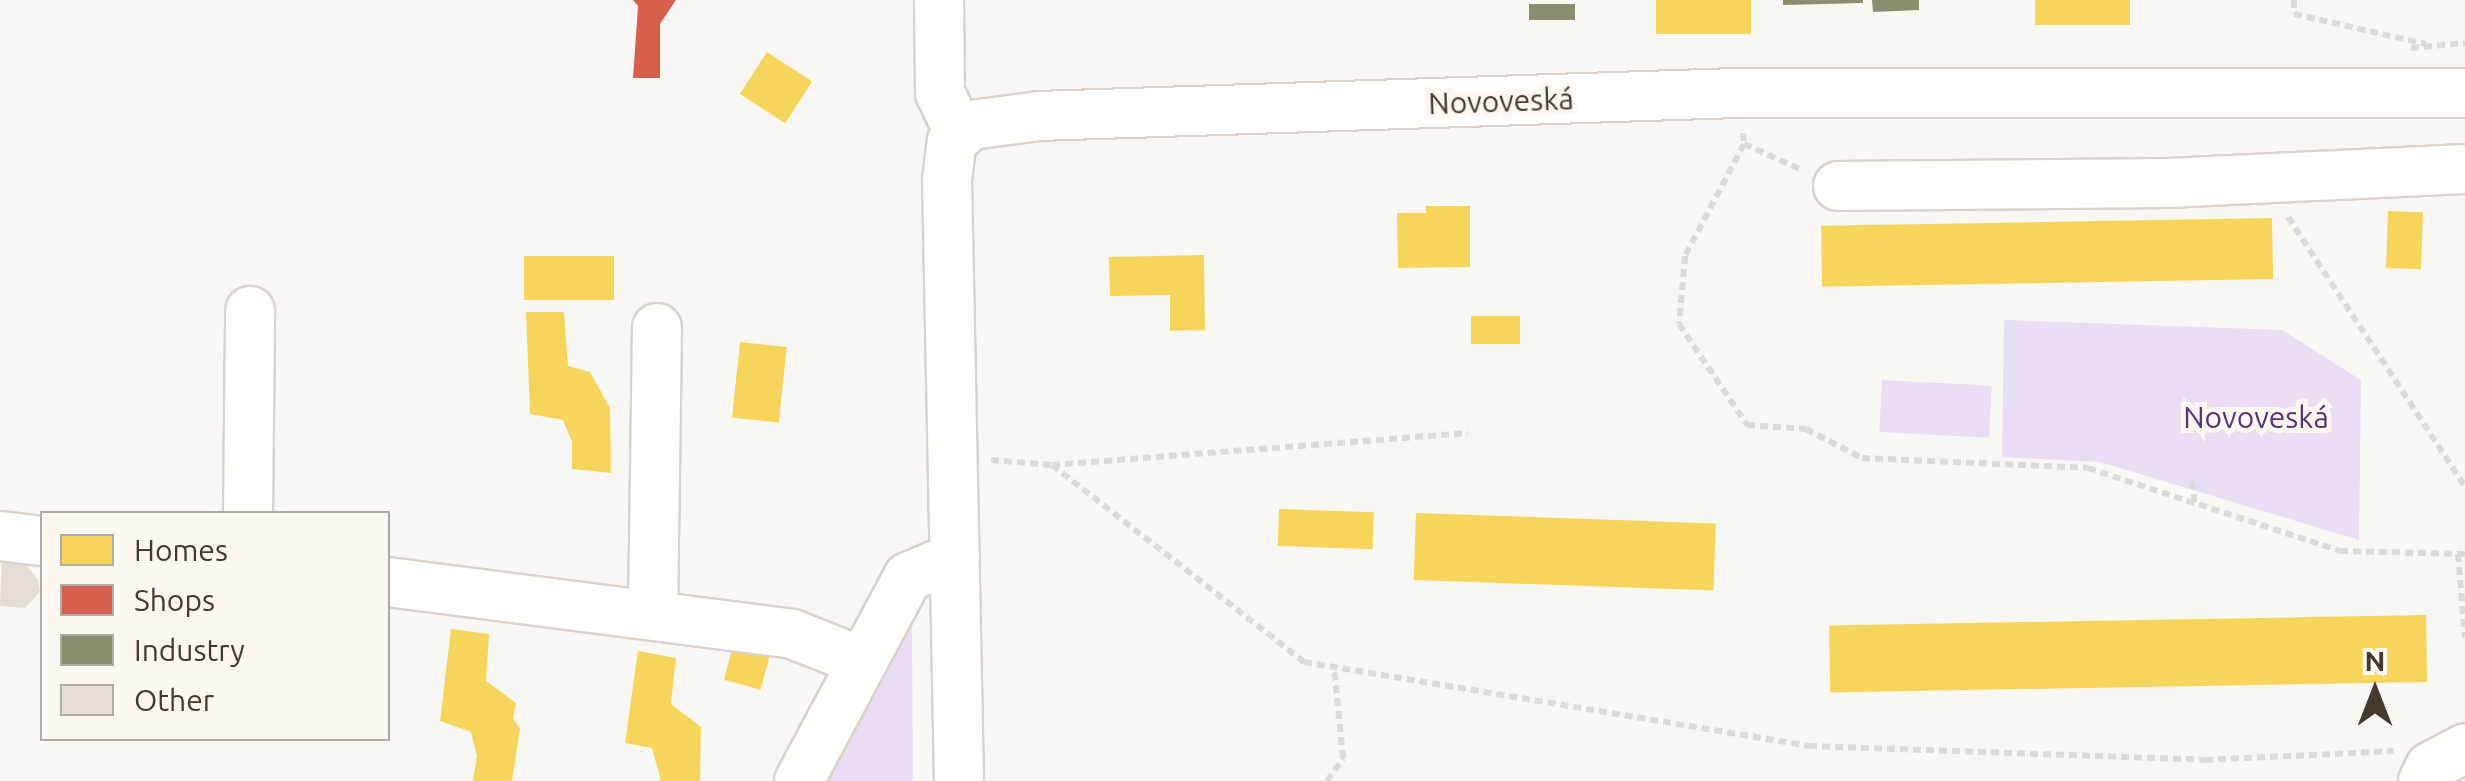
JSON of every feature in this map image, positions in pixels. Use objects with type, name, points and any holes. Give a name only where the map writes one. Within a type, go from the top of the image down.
[{"type":"street","points":[[939,0],[940,92],[959,132],[947,164],[958,781]]},
{"type":"street","name":"Novoveská","points":[[959,132],[1003,118],[1737,92],[2465,93]]},
{"type":"street","points":[[1838,186],[2262,179],[2465,170]]},
{"type":"street","points":[[248,511],[250,312]]},
{"type":"street","points":[[653,614],[657,328]]},
{"type":"street","points":[[0,536],[40,541]]},
{"type":"street","points":[[799,781],[908,576],[955,556]]},
{"type":"street","points":[[390,582],[792,634],[861,660]]},
{"type":"street","points":[[2418,766],[2430,767],[2465,748]]},
{"type":"path","points":[[2294,0],[2294,14],[2432,46],[2465,43]]},
{"type":"path","points":[[1838,186],[1744,144],[1685,256],[1678,324],[1748,425],[1806,429],[1862,458],[2088,468],[2340,551],[2462,554],[2465,638]]},
{"type":"path","points":[[2262,179],[2465,486]]},
{"type":"path","points":[[953,462],[1052,465],[1468,433]]},
{"type":"path","points":[[1052,465],[1304,662],[1809,746],[2418,766]]},
{"type":"path","points":[[2192,481],[2196,504]]},
{"type":"path","points":[[1327,781],[1343,758],[1334,666]]},
{"type":"green space","name":"Novoveská","points":[[2004,320],[2282,330],[2361,380],[2359,540],[2100,462],[2002,457]]},
{"type":"green space","points":[[1882,380],[1992,386],[1989,438],[1879,432]]},
{"type":"green space","points":[[912,625],[913,781],[822,781],[825,771]]},
{"type":"building: Homes","points":[[1656,0],[1751,0],[1751,34],[1656,34]]},
{"type":"building: Homes","points":[[2035,0],[2130,0],[2130,25],[2035,25]]},
{"type":"building: Homes","points":[[767,52],[812,81],[785,123],[740,94]]},
{"type":"building: Homes","points":[[1426,206],[1470,206],[1470,267],[1398,268],[1397,213],[1426,213]]},
{"type":"building: Homes","points":[[2388,211],[2423,212],[2421,269],[2386,268]]},
{"type":"building: Homes","points":[[2272,218],[2273,279],[1822,287],[1821,226]]},
{"type":"building: Homes","points":[[1204,255],[1205,330],[1170,331],[1170,295],[1110,296],[1109,257]]},
{"type":"building: Homes","points":[[524,256],[614,256],[614,300],[524,300]]},
{"type":"building: Homes","points":[[526,312],[564,312],[568,366],[590,372],[610,408],[611,473],[572,469],[572,442],[563,420],[530,414]]},
{"type":"building: Homes","points":[[1471,316],[1520,316],[1520,344],[1471,344]]},
{"type":"building: Homes","points":[[740,342],[787,347],[779,422],[732,418]]},
{"type":"building: Homes","points":[[1279,509],[1374,512],[1373,549],[1278,546]]},
{"type":"building: Homes","points":[[1416,513],[1716,523],[1713,590],[1414,580]]},
{"type":"building: Homes","points":[[2426,615],[2427,682],[1830,692],[1829,625]]},
{"type":"building: Homes","points":[[451,629],[489,634],[486,681],[516,703],[513,718],[520,729],[512,781],[473,781],[477,756],[471,732],[440,721]]},
{"type":"building: Homes","points":[[733,646],[770,656],[761,690],[724,680]]},
{"type":"building: Homes","points":[[638,651],[676,658],[671,704],[701,727],[700,781],[661,781],[652,748],[625,743]]},
{"type":"building: Shops","points":[[633,0],[676,0],[660,24],[660,78],[633,78],[638,6]]},
{"type":"building: Industry","points":[[1783,0],[1863,0],[1863,3],[1783,5]]},
{"type":"building: Industry","points":[[1872,0],[1919,0],[1919,10],[1873,12]]},
{"type":"building: Industry","points":[[1529,4],[1575,4],[1575,20],[1529,20]]},
{"type":"building: Other","points":[[2,556],[23,560],[38,580],[40,592],[25,608],[0,606]]}]
